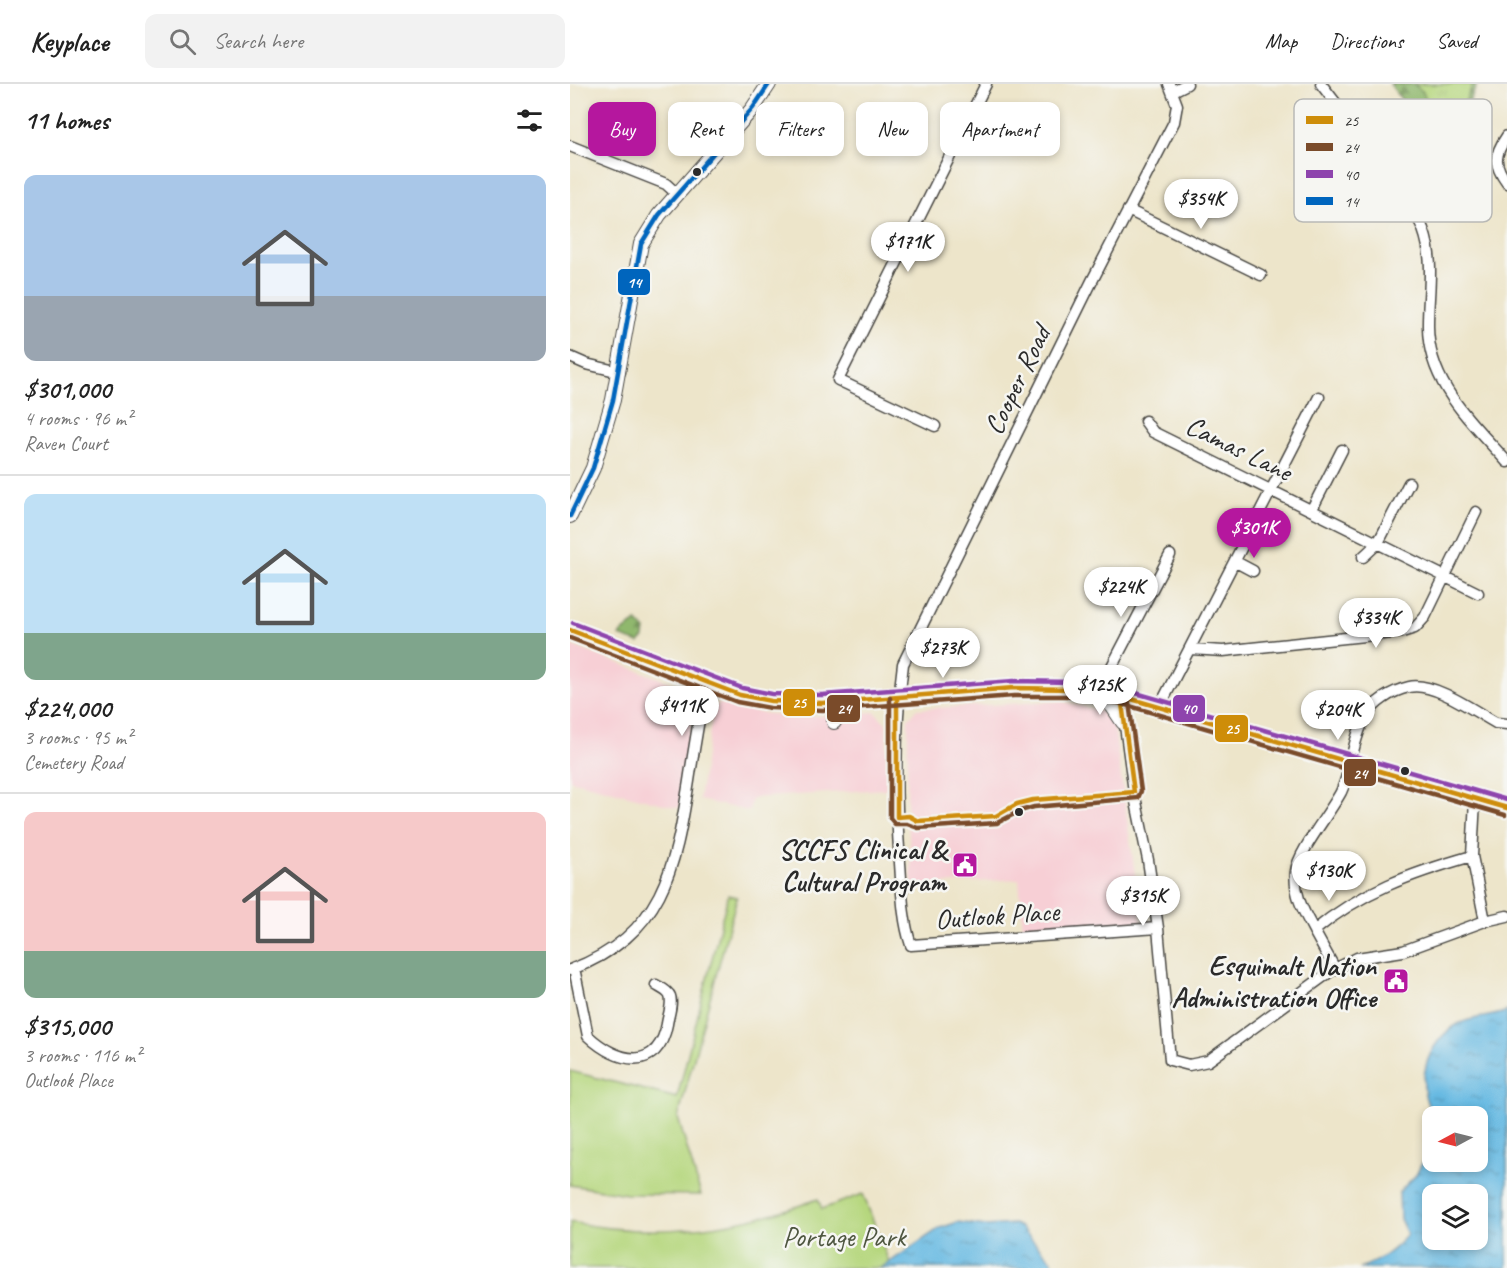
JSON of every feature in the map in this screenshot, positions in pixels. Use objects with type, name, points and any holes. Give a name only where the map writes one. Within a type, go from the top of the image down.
[{"type":"main road","points":[[570,516],[593,468],[620,372],[641,244],[650,228],[677,194],[753,108],[769,84]]},
{"type":"main road","points":[[570,630],[750,698],[771,701],[822,703],[1014,688],[1072,689],[1122,696],[1507,808]]},
{"type":"main road","points":[[1098,693],[1113,707],[1123,722]]},
{"type":"main road","points":[[822,703],[834,722],[844,701]]},
{"type":"street","points":[[935,426],[838,380],[986,84]]},
{"type":"street","points":[[1171,87],[1187,84]]},
{"type":"street","points":[[1321,84],[1332,99]]},
{"type":"street","name":"Cooper Road","points":[[911,945],[904,918],[897,817],[897,698],[903,664],[1173,122],[1177,105],[1171,87]]},
{"type":"street","points":[[1507,136],[1495,157],[1496,166],[1507,183]]},
{"type":"street","points":[[570,146],[666,184],[677,194]]},
{"type":"street","points":[[1128,210],[1261,275]]},
{"type":"street","points":[[1419,222],[1429,249],[1431,277],[1428,325],[1430,353],[1437,376],[1454,402],[1507,462]]},
{"type":"street","points":[[570,357],[586,364],[620,372]]},
{"type":"street","points":[[1160,706],[1319,397]]},
{"type":"street","name":"Camas Lane","points":[[1145,421],[1153,432],[1271,493],[1312,509],[1478,592]]},
{"type":"street","points":[[1312,509],[1342,450]]},
{"type":"street","points":[[1363,558],[1378,543],[1409,483]]},
{"type":"street","points":[[1191,649],[1223,651],[1402,632],[1414,628],[1425,617],[1476,512]]},
{"type":"street","points":[[1098,693],[1170,555]]},
{"type":"street","points":[[1236,562],[1253,571]]},
{"type":"street","points":[[656,985],[669,994],[671,1000],[665,1037],[656,1052],[648,1057],[629,1057],[604,1048],[588,1036],[572,969],[599,956],[621,941],[651,909],[666,883],[681,834],[705,682]]},
{"type":"street","points":[[1335,969],[1299,902],[1296,870],[1301,855],[1324,823],[1342,790],[1365,717],[1387,695],[1411,686],[1434,689],[1496,723],[1507,724]]},
{"type":"street","points":[[1122,696],[1123,722],[1158,928],[1170,1060],[1189,1065],[1200,1064],[1216,1057],[1335,969],[1357,957],[1403,951],[1485,921],[1507,916]]},
{"type":"street","points":[[1475,800],[1472,856],[1485,921]]},
{"type":"street","points":[[1314,932],[1331,917],[1384,885],[1472,856]]},
{"type":"street","name":"Outlook Place","points":[[911,945],[1158,928]]},
{"type":"shaded area","points":[[570,645],[693,691],[696,695],[679,808],[570,780]]},
{"type":"shaded area","points":[[1061,701],[1101,711],[1114,727],[1142,923],[1023,931],[1019,879],[912,886],[907,803],[908,719],[917,709]]},
{"type":"shaded area","points":[[719,703],[762,713],[802,717],[875,712],[887,724],[886,789],[752,798],[749,811],[699,800],[713,710]]},
{"type":"green space","points":[[1390,84],[1414,84],[1423,92],[1426,99],[1401,99]]},
{"type":"green space","points":[[1391,84],[1477,84],[1471,99],[1402,99]]},
{"type":"green space","points":[[1473,84],[1477,84],[1471,99],[1466,99]]},
{"type":"green space","points":[[637,622],[645,629],[644,638],[639,643],[619,636],[623,631]]},
{"type":"green space","name":"Portage Park","points":[[728,895],[737,897],[678,1118],[701,1195],[627,1194],[570,1185],[570,1071],[677,1098]]},
{"type":"green space","name":"Portage Park","points":[[863,1194],[889,1262],[881,1268],[570,1268],[570,1222],[633,1230],[696,1228],[757,1218],[818,1199],[822,1209]]},
{"type":"water","points":[[1507,1011],[1507,1268],[1359,1268],[1386,1255],[1407,1234],[1400,1219],[1399,1192],[1416,1175],[1422,1163],[1422,1172],[1488,1172],[1488,1106],[1429,1106],[1424,1092],[1426,1066],[1438,1042],[1458,1024]]},
{"type":"water","points":[[958,1222],[986,1226],[1014,1224],[1020,1227],[1052,1261],[1053,1268],[881,1268],[940,1228]]},
{"type":"transit line","name":"14","points":[[570,516],[593,468],[613,400],[641,244],[659,215],[753,108],[769,84]]},
{"type":"transit line","name":"40","points":[[573,623],[742,688],[772,694],[822,695],[1014,681],[1072,682],[1122,689],[1507,800]]},
{"type":"transit line","name":"25","points":[[570,630],[740,695],[771,701],[822,703],[1014,688],[1072,689],[1121,696],[1507,808]]},
{"type":"transit line","name":"24","points":[[570,638],[737,702],[770,708],[823,710],[1014,696],[1071,696],[1119,703],[1505,815]]},
{"type":"transit line","name":"24","points":[[890,698],[890,818],[895,824],[907,824],[918,828],[997,823],[1020,811],[1034,807],[1138,798],[1141,791],[1128,695]]},
{"type":"transit line","name":"25","points":[[897,698],[897,817],[909,816],[918,821],[996,816],[1017,804],[1033,800],[1134,792],[1121,696]]},
{"type":"place","name":"SCCFS Clinical & Cultural Program","points":[[965,865]]},
{"type":"place","name":"Esquimalt Nation Administration Office","points":[[1396,981]]}]
